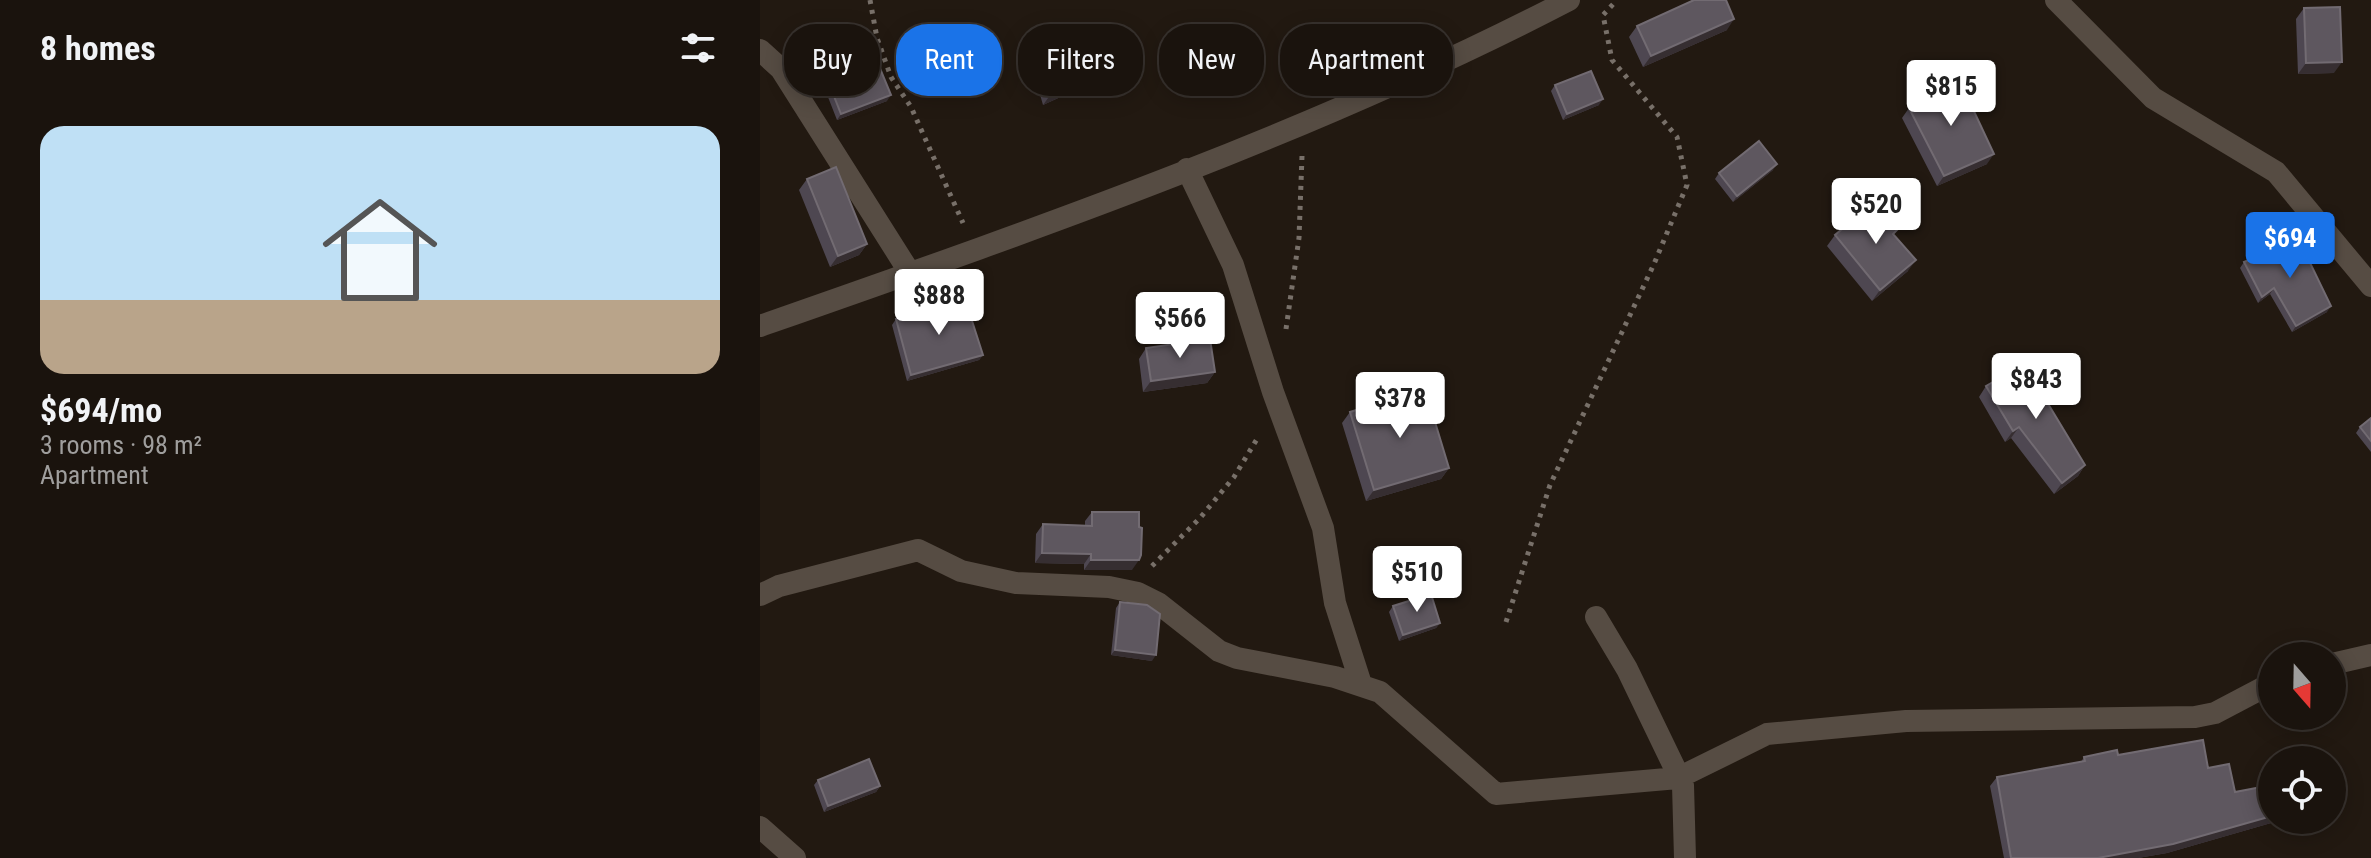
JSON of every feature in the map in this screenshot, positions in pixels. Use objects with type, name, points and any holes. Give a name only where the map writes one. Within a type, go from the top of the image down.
[{"type":"street","points":[[760,326],[976,251],[1305,123],[1499,36],[1569,0]]},
{"type":"street","points":[[2056,0],[2153,98],[2276,172],[2371,286]]},
{"type":"street","points":[[760,50],[781,69],[910,273]]},
{"type":"street","points":[[1187,169],[1233,265],[1273,392],[1323,528],[1335,603],[1361,684]]},
{"type":"street","points":[[760,595],[779,586],[918,550],[961,571],[1016,583],[1109,587],[1138,593],[1158,603],[1219,651],[1237,658],[1361,684],[1380,692],[1428,731],[1496,794],[1678,778],[1767,734],[1906,721],[2195,717],[2215,713],[2258,690]]},
{"type":"street","points":[[1596,617],[1627,669],[1683,785],[1685,858]]},
{"type":"street","points":[[2346,661],[2371,655]]},
{"type":"street","points":[[760,827],[795,858]]},
{"type":"path","points":[[870,0],[877,38],[891,77],[911,107],[976,251]]},
{"type":"path","points":[[1506,622],[1550,485],[1648,278],[1687,185],[1677,137],[1612,60],[1603,15],[1617,0]]},
{"type":"building","points":[[1694,0],[1726,0],[1734,19],[1651,56],[1637,26]]},
{"type":"building","points":[[2340,7],[2342,62],[2306,63],[2304,8]]},
{"type":"building","points":[[880,68],[891,95],[841,114],[834,96],[880,96]]},
{"type":"building","points":[[1591,71],[1603,99],[1567,114],[1555,85]]},
{"type":"building","points":[[1957,75],[1994,154],[1944,176],[1909,108]]},
{"type":"building","points":[[1759,141],[1777,164],[1737,196],[1719,173]]},
{"type":"building","points":[[836,167],[867,244],[838,256],[807,179]]},
{"type":"building","points":[[1876,201],[1898,229],[1893,234],[1916,260],[1880,290],[1835,235]]},
{"type":"building","points":[[2298,238],[2331,306],[2296,326],[2274,288],[2262,297],[2244,262]]},
{"type":"building","points":[[965,299],[983,355],[911,375],[896,319]]},
{"type":"building","points":[[1210,339],[1215,372],[1151,381],[1146,348]]},
{"type":"building","points":[[2024,364],[2085,465],[2062,483],[2019,427],[2013,431],[1986,386]]},
{"type":"building","points":[[1425,389],[1449,468],[1374,490],[1350,412]]},
{"type":"building","points":[[2371,418],[2371,441],[2360,427]]},
{"type":"building","points":[[1092,512],[1139,512],[1139,527],[1142,528],[1139,560],[1091,560],[1091,554],[1042,553],[1043,524],[1092,526]]},
{"type":"building","points":[[1431,594],[1440,623],[1403,635],[1393,606]]},
{"type":"building","points":[[1120,602],[1147,605],[1160,614],[1156,655],[1115,650]]},
{"type":"building","points":[[2203,740],[2208,768],[2229,764],[2235,792],[2258,788],[2258,820],[2173,844],[2098,858],[2011,858],[1997,777],[2085,761],[2084,757],[2117,750],[2118,755]]},
{"type":"building","points":[[869,759],[880,786],[828,806],[818,780]]}]
